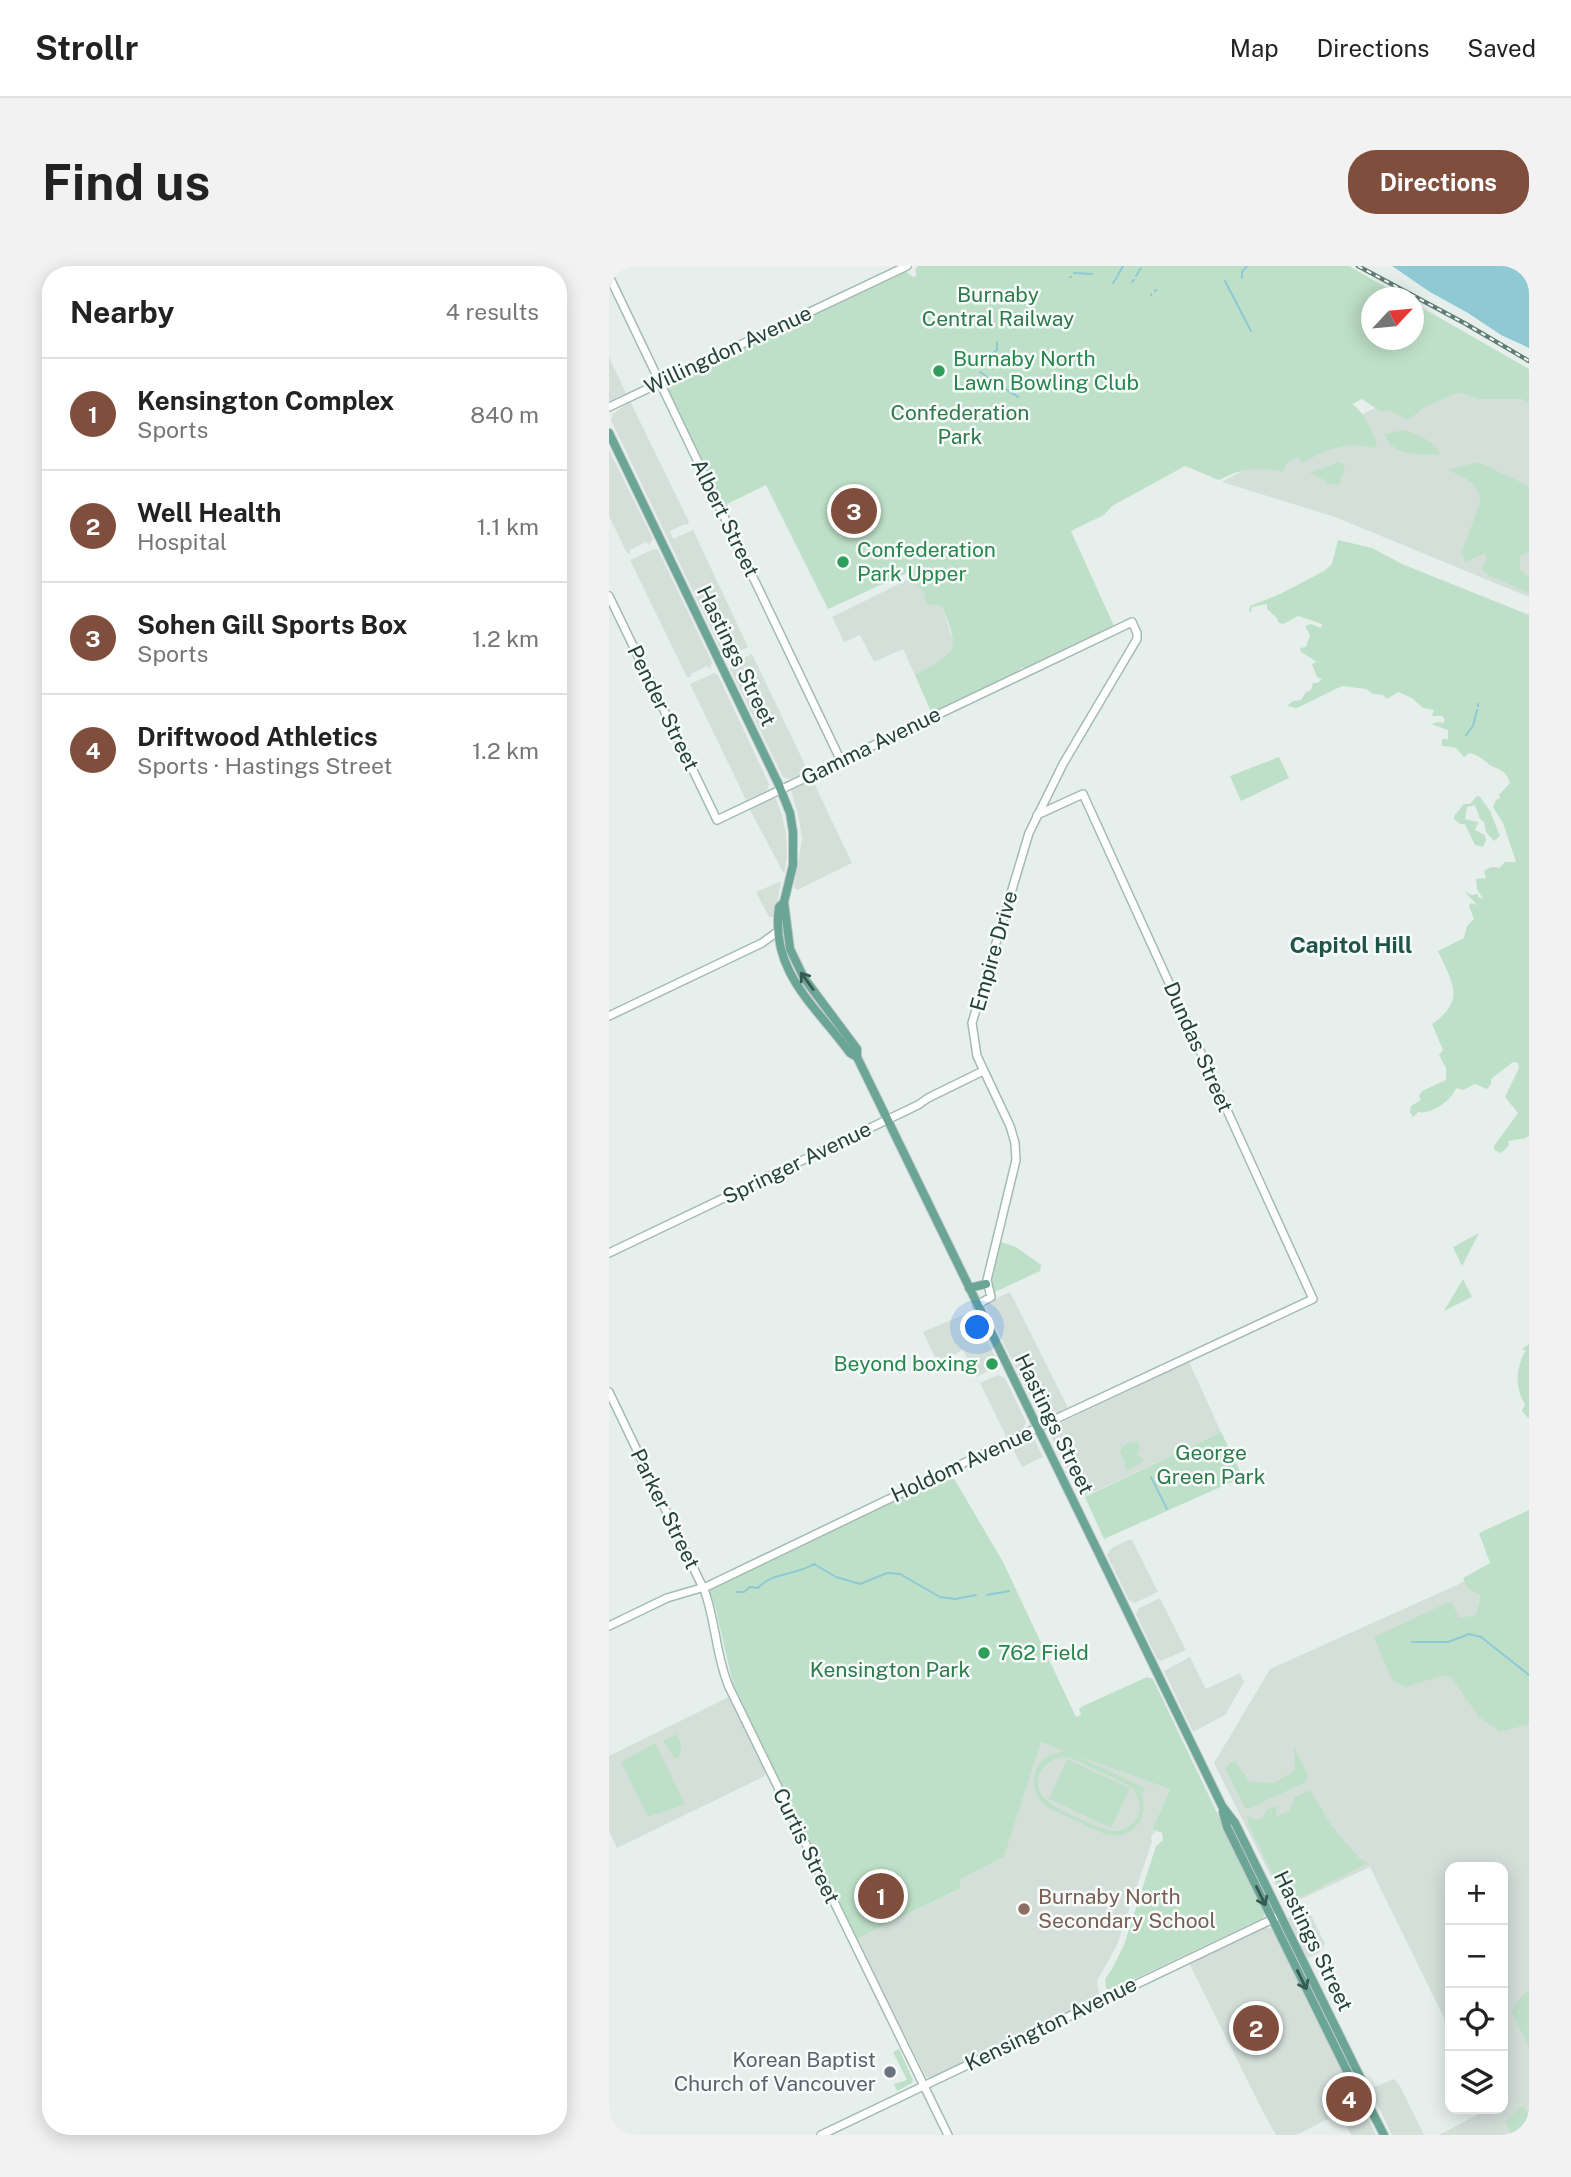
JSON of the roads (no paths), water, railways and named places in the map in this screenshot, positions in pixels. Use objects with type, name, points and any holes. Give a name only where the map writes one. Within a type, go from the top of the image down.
[{"type":"main road","name":"Hastings Street","points":[[609,433],[781,789],[790,813],[794,841],[793,866],[784,902],[787,938],[795,961],[804,978],[857,1049],[857,1057],[887,1120],[1222,1806],[1235,1823],[1365,2087],[1364,2096]]},
{"type":"main road","name":"Hastings Street","points":[[784,902],[779,907],[778,945],[792,977],[850,1053],[857,1057]]},
{"type":"main road","points":[[969,1288],[986,1284]]},
{"type":"main road","name":"Hastings Street","points":[[1222,1806],[1227,1827],[1272,1919],[1345,2067],[1384,2135]]},
{"type":"street","name":"Willingdon Avenue","points":[[609,407],[907,266]]},
{"type":"street","name":"Albert Street","points":[[609,276],[841,761]]},
{"type":"street","name":"Pender Street","points":[[609,596],[717,820]]},
{"type":"street","name":"Gamma Avenue","points":[[717,820],[1132,622]]},
{"type":"street","name":"Empire Drive","points":[[986,1284],[1016,1160],[1012,1132],[983,1071],[973,1040],[972,1023],[1025,845],[1063,764],[1137,639],[1132,622]]},
{"type":"street","name":"Dundas Street","points":[[1037,815],[1083,794],[1314,1299]]},
{"type":"street","points":[[609,1016],[762,943],[777,932]]},
{"type":"street","points":[[762,943],[778,945]]},
{"type":"street","name":"Springer Avenue","points":[[609,1253],[983,1071]]},
{"type":"street","points":[[977,1305],[991,1297],[986,1284]]},
{"type":"street","name":"Holdom Avenue","points":[[609,1626],[667,1598],[703,1588],[1314,1299]]},
{"type":"street","name":"Parker Street","points":[[609,1392],[703,1588]]},
{"type":"street","name":"Curtis Street","points":[[703,1588],[713,1616],[726,1681],[948,2135]]},
{"type":"street","name":"Kensington Avenue","points":[[821,2135],[1281,1915]]},
{"type":"water","points":[[1392,266],[1529,266],[1529,348],[1501,335]]},
{"type":"waterway","points":[[1118,275],[1123,266]]},
{"type":"waterway","points":[[1242,278],[1242,272],[1247,266]]},
{"type":"waterway","points":[[1136,276],[1141,268]]},
{"type":"waterway","points":[[1074,273],[1092,274]]},
{"type":"waterway","points":[[1113,283],[1117,277]]},
{"type":"waterway","points":[[1225,281],[1251,331]]},
{"type":"waterway","points":[[987,358],[997,350],[997,342]]},
{"type":"waterway","points":[[980,372],[1018,397]]},
{"type":"waterway","points":[[1466,735],[1473,726],[1477,710]]},
{"type":"waterway","points":[[1151,1477],[1167,1509]]},
{"type":"waterway","points":[[737,1592],[744,1592],[750,1587],[758,1588],[770,1579],[814,1564],[836,1577],[860,1584],[887,1573],[900,1574],[940,1597],[955,1599],[976,1595]]},
{"type":"waterway","points":[[987,1595],[1009,1591]]},
{"type":"waterway","points":[[1412,1642],[1448,1642],[1469,1634],[1481,1637],[1529,1675]]},
{"type":"railway","points":[[1358,266],[1529,361]]},
{"type":"place","name":"Burnaby North Lawn Bowling Club","points":[[939,371]]},
{"type":"place","name":"Sohen Gill Sports Box","points":[[854,511]]},
{"type":"place","name":"Confederation Park Upper","points":[[843,562]]},
{"type":"place","name":"Beyond boxing","points":[[992,1364]]},
{"type":"place","name":"762 Field","points":[[984,1653]]},
{"type":"place","name":"Kensington Complex","points":[[881,1896]]},
{"type":"place","name":"Burnaby North Secondary School","points":[[1024,1909]]},
{"type":"place","name":"Well Health","points":[[1256,2028]]},
{"type":"place","name":"Korean Baptist Church of Vancouver","points":[[890,2072]]},
{"type":"place","name":"Driftwood Athletics","points":[[1349,2099]]},
{"type":"district","name":"Capitol Hill","points":[[1351,945]]},
{"type":"park label","name":"Burnaby Central Railway","points":[[998,307]]},
{"type":"park label","name":"Confederation Park","points":[[960,425]]},
{"type":"park label","name":"George Green Park","points":[[1211,1465]]},
{"type":"park label","name":"Kensington Park","points":[[890,1670]]}]
